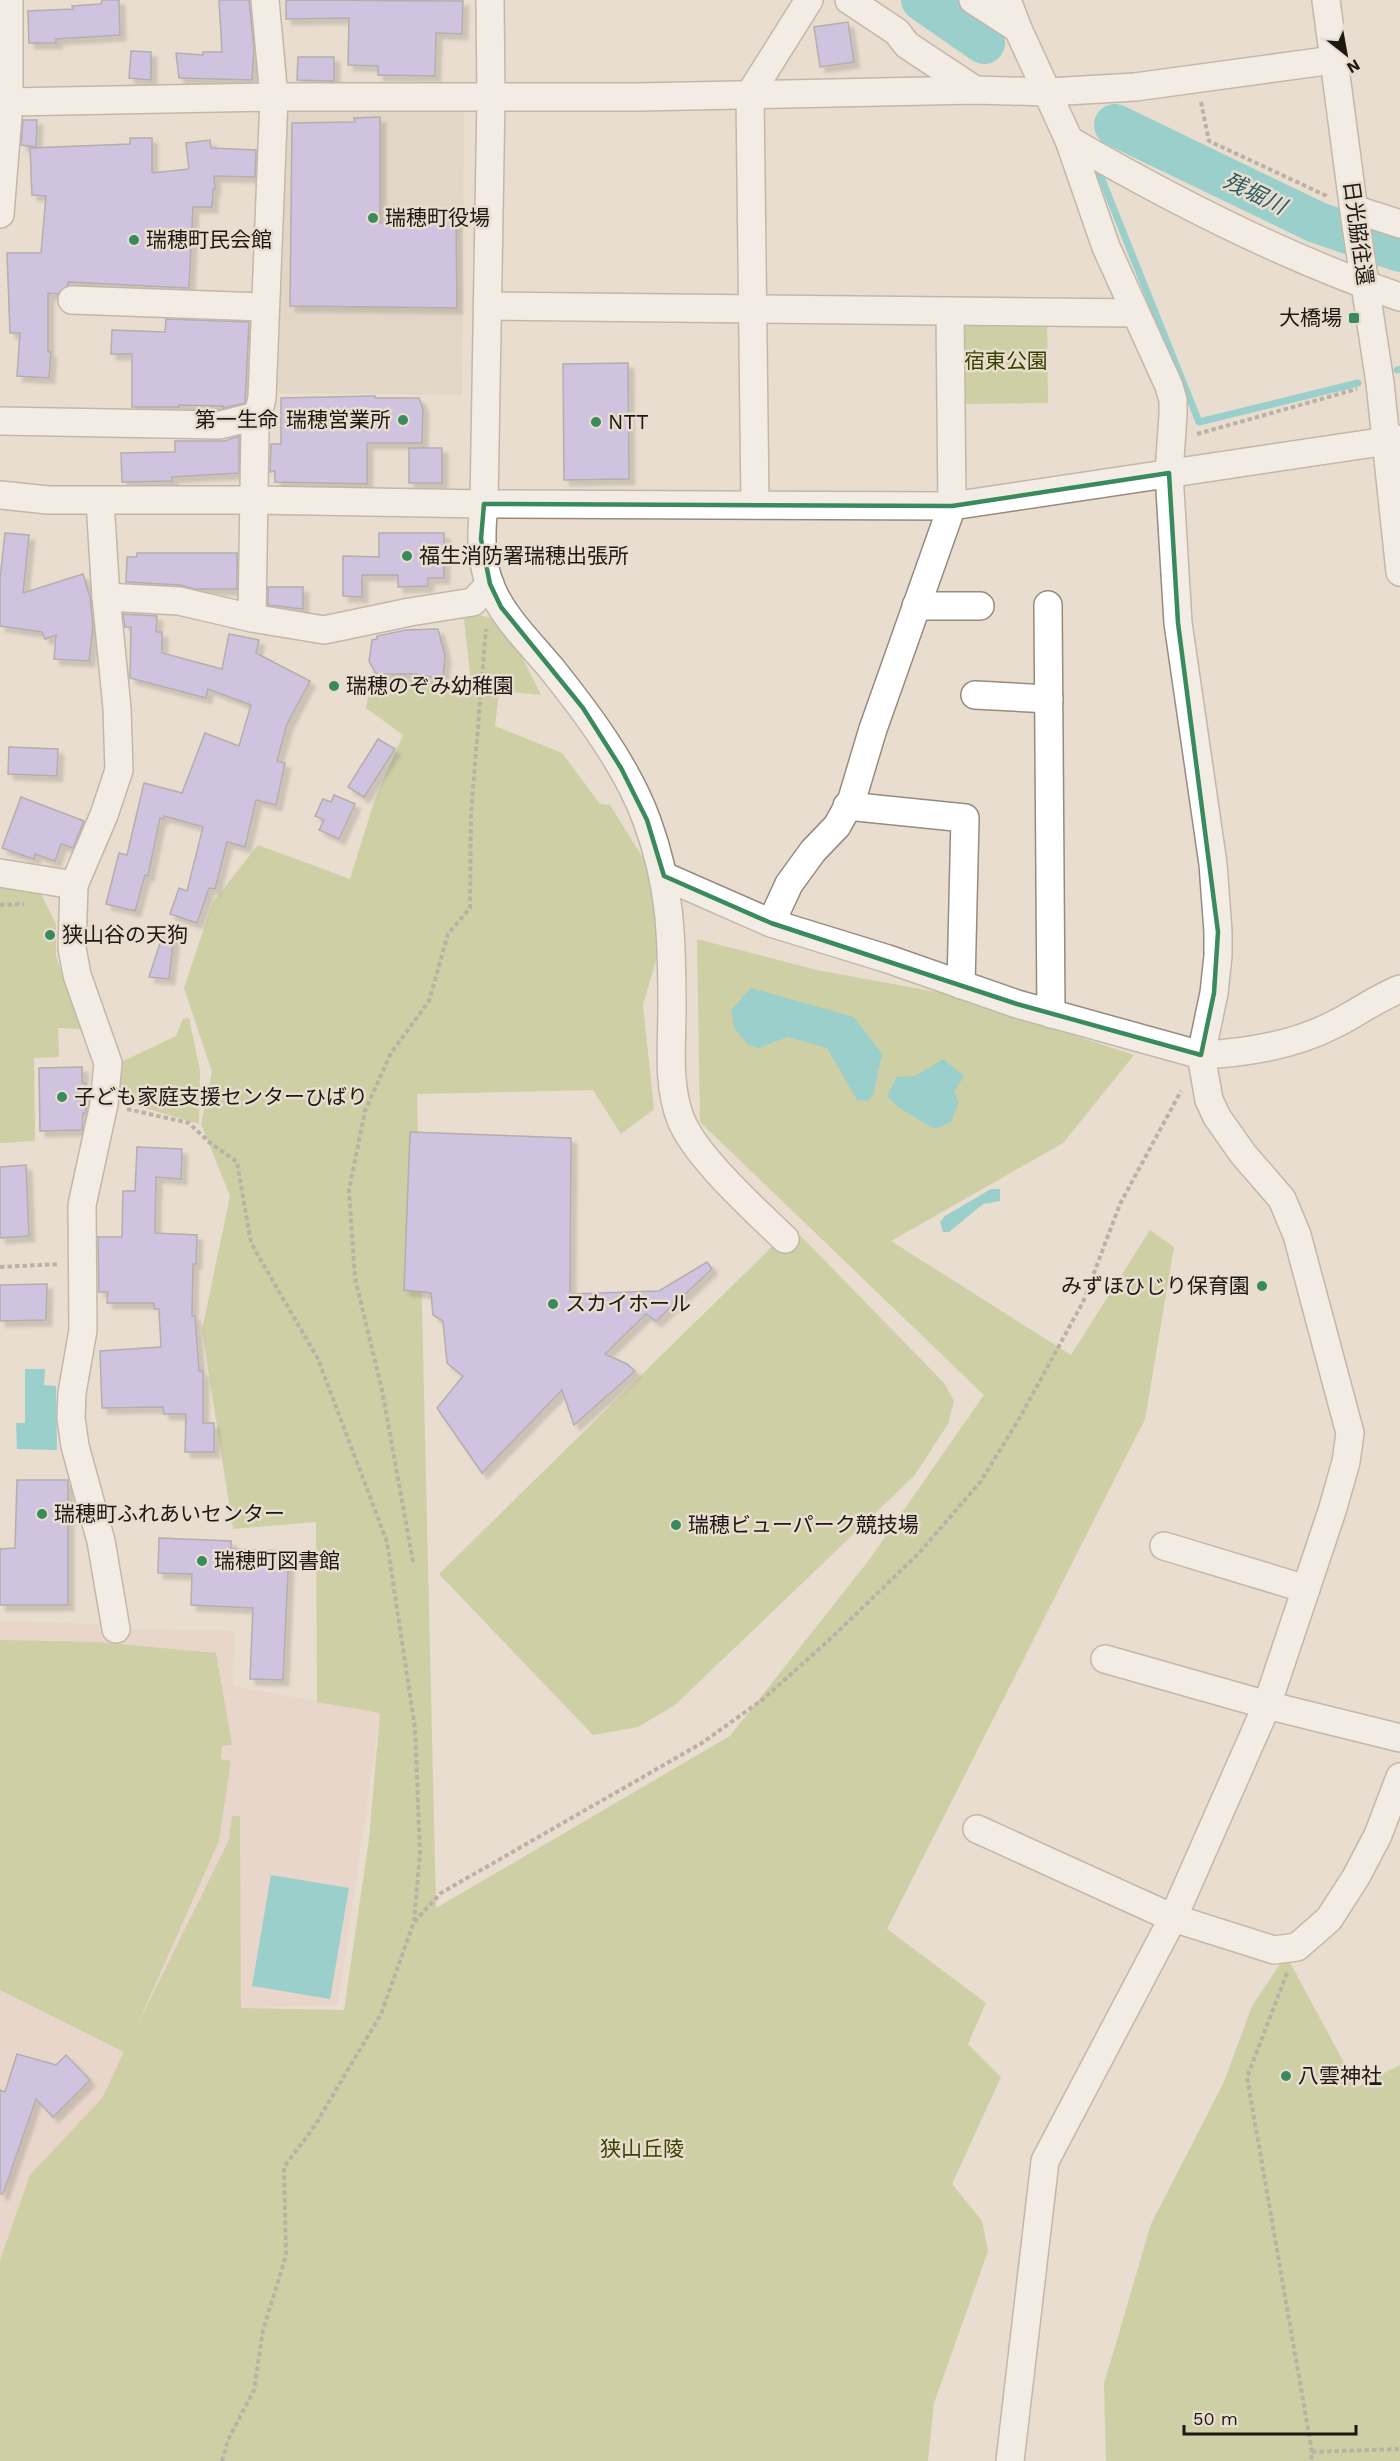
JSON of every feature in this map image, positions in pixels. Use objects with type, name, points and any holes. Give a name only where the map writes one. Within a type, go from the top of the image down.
[{"type":"street","points":[[0,214],[9,102],[9,0]]},
{"type":"street","points":[[252,618],[256,416],[262,398],[274,97],[265,0]]},
{"type":"street","points":[[490,0],[488,306],[484,504],[481,539],[490,584],[501,607],[583,708],[621,768],[647,820],[664,876],[670,917],[672,1088],[681,1120],[696,1145],[785,1239]]},
{"type":"street","points":[[755,505],[750,94],[809,0]]},
{"type":"street","points":[[849,0],[897,32],[907,45],[975,90]]},
{"type":"street","points":[[973,0],[1018,29]]},
{"type":"street","points":[[1007,0],[1069,140],[1106,247],[1169,386],[1173,400],[1169,472],[1178,623],[1213,864],[1218,932],[1214,993],[1201,1055],[1209,1100],[1216,1117],[1243,1154],[1282,1199],[1297,1235],[1350,1433],[1346,1462],[1266,1705],[1173,1918],[1045,2161],[1010,2461]]},
{"type":"street","name":"日光脇往還","points":[[1326,0],[1364,279],[1386,371],[1393,440],[1400,572]]},
{"type":"street","points":[[9,102],[274,97],[491,98],[975,90],[1048,92],[1135,87],[1333,60]]},
{"type":"street","points":[[1069,140],[1187,205],[1250,235],[1364,279],[1400,297]]},
{"type":"street","points":[[1354,214],[1400,224]]},
{"type":"street","points":[[72,300],[264,307]]},
{"type":"street","points":[[488,306],[1134,313]]},
{"type":"street","points":[[771,923],[789,884],[813,851],[837,826],[847,806],[952,506],[950,311]]},
{"type":"street","points":[[0,422],[220,425],[256,416]]},
{"type":"street","points":[[0,495],[48,500],[100,501],[254,500],[484,504],[952,506],[1393,440]]},
{"type":"street","points":[[100,501],[106,597],[117,708],[119,770],[104,814],[74,885],[72,948],[77,975],[108,1063],[104,1104],[82,1205],[84,1330],[72,1393],[71,1428],[101,1541],[116,1629]]},
{"type":"street","points":[[106,597],[179,601],[252,618],[324,630],[472,602],[490,584]]},
{"type":"street","points":[[1048,605],[1051,1014]]},
{"type":"street","points":[[916,606],[980,606]]},
{"type":"street","points":[[975,696],[1049,699]]},
{"type":"street","points":[[847,806],[965,818],[961,985]]},
{"type":"street","points":[[0,873],[74,885]]},
{"type":"street","points":[[664,876],[771,923],[1051,1014],[1201,1055],[1226,1054],[1304,1037],[1334,1025],[1400,989]]},
{"type":"street","points":[[1164,1546],[1306,1589]]},
{"type":"street","points":[[1105,1659],[1266,1705],[1400,1738]]},
{"type":"street","points":[[977,1829],[1173,1918],[1274,1950],[1297,1947],[1329,1919],[1356,1877],[1378,1835],[1400,1777]]},
{"type":"path","points":[[1200,92],[1209,141],[1354,214]]},
{"type":"path","points":[[1170,441],[1386,371]]},
{"type":"path","points":[[413,1562],[382,1390],[355,1278],[349,1190],[365,1111],[392,1053],[429,1001],[448,934],[470,908],[471,813],[490,584]]},
{"type":"path","points":[[414,1922],[441,1893],[702,1743],[762,1700],[826,1644],[920,1552],[981,1480],[1019,1419],[1083,1302],[1120,1204],[1201,1055]]},
{"type":"path","points":[[104,1104],[189,1123],[209,1142],[237,1162],[252,1243],[318,1359],[387,1542],[415,1728],[420,1852],[414,1922],[381,2014],[314,2127],[284,2167],[286,2256],[263,2330],[254,2390],[228,2440],[222,2461]]},
{"type":"path","points":[[0,1267],[82,1263]]},
{"type":"path","points":[[1297,1947],[1246,2078],[1312,2452],[1311,2461]]},
{"type":"path","points":[[1312,2452],[1400,2449]]},
{"type":"highlighted area","points":[[1169,473],[1178,623],[1218,932],[1214,993],[1201,1055],[1017,1004],[771,923],[664,876],[647,820],[621,768],[583,708],[501,607],[490,584],[481,539],[484,504],[952,506]]},
{"type":"shaded area","name":"瑞穂町役場","points":[[295,107],[464,108],[462,395],[278,393],[286,118]]},
{"type":"shaded area","points":[[0,1621],[96,1624],[104,1629],[235,1631],[233,1686],[380,1713],[338,2005],[241,2008],[240,1816],[232,1817],[229,1840],[102,2098],[30,2176],[0,2260]]},
{"type":"green space","name":"宿東公園","points":[[1047,318],[1048,403],[964,404],[963,319]]},
{"type":"green space","name":"狭山丘陵","points":[[463,611],[504,621],[541,695],[499,691],[495,726],[562,753],[600,804],[610,805],[672,905],[643,1005],[654,1109],[621,1134],[593,1090],[417,1094],[436,1908],[730,1736],[869,1560],[984,1395],[700,1122],[697,939],[817,970],[947,994],[1134,1055],[1063,1143],[891,1241],[1071,1355],[1150,1230],[1174,1247],[1145,1419],[887,1929],[986,2003],[968,2044],[1001,2077],[952,2184],[982,2221],[988,2251],[934,2403],[928,2461],[0,2461],[0,2260],[30,2175],[102,2098],[124,2052],[0,1990],[0,1640],[96,1642],[216,1653],[232,1745],[222,1746],[221,1759],[231,1761],[219,1841],[135,2030],[229,1840],[232,1816],[240,1816],[241,2008],[344,2010],[369,1839],[380,1713],[317,1702],[316,1522],[233,1529],[202,1330],[230,1196],[201,1124],[212,1072],[184,988],[213,902],[258,845],[350,879],[375,799],[403,735],[366,708],[371,679],[471,682]]},
{"type":"green space","points":[[0,886],[40,892],[56,924],[56,956],[81,1029],[58,1028],[59,1057],[34,1058],[35,1141],[0,1143]]},
{"type":"green space","points":[[189,1018],[200,1071],[199,1124],[115,1099],[119,1063],[176,1036],[183,1019]]},
{"type":"green space","name":"瑞穂ビューパーク競技場","points":[[792,1227],[944,1383],[954,1401],[948,1424],[914,1476],[675,1705],[638,1727],[593,1735],[439,1574]]},
{"type":"green space","points":[[1286,1955],[1357,2087],[1400,2065],[1400,2461],[1106,2461],[1104,2384],[1151,2224],[1224,2082],[1252,2006]]},
{"type":"water","points":[[751,988],[854,1017],[882,1054],[874,1092],[869,1101],[857,1100],[827,1048],[788,1037],[759,1048],[748,1045],[734,1028],[731,1010]]},
{"type":"water","points":[[943,1059],[964,1076],[954,1092],[959,1102],[951,1122],[934,1129],[898,1107],[887,1096],[897,1077],[915,1076]]},
{"type":"water","points":[[991,1189],[1000,1189],[1000,1201],[983,1204],[949,1232],[943,1232],[940,1222],[945,1216]]},
{"type":"water","points":[[25,1369],[45,1369],[44,1385],[56,1386],[57,1450],[17,1449],[16,1423],[25,1423]]},
{"type":"water","points":[[271,1875],[349,1888],[330,1999],[252,1986]]},
{"type":"building","points":[[102,0],[119,0],[120,35],[56,39],[56,43],[29,43],[28,11],[73,9],[72,6],[101,4]]},
{"type":"building","points":[[219,0],[249,0],[254,48],[252,80],[179,78],[176,53],[203,55],[203,52],[222,52]]},
{"type":"building","points":[[286,0],[463,1],[462,34],[436,33],[435,76],[378,75],[378,66],[348,65],[349,18],[286,19]]},
{"type":"building","points":[[848,22],[854,62],[820,67],[814,27]]},
{"type":"building","points":[[131,51],[151,52],[151,80],[129,78]]},
{"type":"building","points":[[298,57],[334,57],[334,81],[297,80]]},
{"type":"building","points":[[380,117],[380,223],[456,219],[457,308],[290,306],[292,123],[355,122],[354,118]]},
{"type":"building","points":[[23,120],[37,120],[36,147],[21,145]]},
{"type":"building","points":[[130,138],[152,138],[152,173],[189,169],[186,143],[210,140],[211,148],[256,150],[255,177],[214,176],[215,189],[213,189],[212,207],[193,207],[189,288],[68,282],[68,285],[58,294],[48,293],[48,352],[51,352],[49,378],[17,376],[20,333],[10,333],[7,253],[41,253],[46,196],[32,195],[30,148],[130,144]]},
{"type":"building","points":[[166,319],[249,322],[245,403],[223,408],[223,406],[179,405],[179,407],[132,407],[132,354],[111,354],[112,330],[165,332]]},
{"type":"building","name":"NTT","points":[[628,363],[629,479],[564,480],[563,364]]},
{"type":"building","points":[[375,396],[375,398],[419,398],[423,409],[422,443],[367,443],[367,484],[275,482],[275,471],[270,472],[271,444],[281,444],[281,398]]},
{"type":"building","points":[[239,436],[239,473],[172,477],[172,481],[122,482],[121,453],[175,452],[175,441],[225,441]]},
{"type":"building","points":[[409,448],[442,448],[442,483],[409,483]]},
{"type":"building","points":[[5,533],[29,535],[23,593],[83,574],[90,597],[93,626],[89,661],[54,659],[56,635],[45,639],[42,632],[0,626],[0,579]]},
{"type":"building","points":[[379,533],[444,533],[444,578],[428,578],[428,586],[398,587],[398,575],[362,575],[362,597],[343,596],[343,556],[379,557]]},
{"type":"building","points":[[137,553],[237,553],[237,589],[195,589],[180,585],[126,582],[127,557],[137,557]]},
{"type":"building","points":[[268,587],[303,587],[303,609],[268,605]]},
{"type":"building","points":[[123,614],[157,616],[156,632],[162,632],[162,653],[222,669],[229,634],[259,640],[256,653],[310,681],[287,724],[277,761],[285,763],[276,805],[256,800],[245,847],[227,842],[215,889],[209,888],[197,923],[170,914],[179,888],[187,891],[203,827],[164,816],[163,819],[160,818],[148,876],[145,875],[135,911],[106,904],[119,853],[127,855],[144,783],[182,793],[205,733],[239,746],[251,705],[208,689],[206,698],[130,678],[131,627],[125,627]]},
{"type":"building","points":[[438,629],[445,655],[443,679],[417,674],[376,674],[369,661],[372,640],[377,639],[377,636],[406,630]]},
{"type":"building","points":[[378,739],[395,749],[364,797],[348,787]]},
{"type":"building","points":[[9,747],[58,749],[57,776],[8,774]]},
{"type":"building","points":[[334,795],[355,804],[339,839],[319,830],[324,820],[315,816],[323,799],[331,802]]},
{"type":"building","points":[[21,797],[84,821],[73,848],[61,844],[55,861],[35,854],[34,859],[2,848]]},
{"type":"building","points":[[166,925],[175,927],[169,979],[149,977]]},
{"type":"building","points":[[82,1067],[82,1083],[86,1083],[86,1112],[83,1113],[82,1130],[40,1131],[39,1068]]},
{"type":"building","name":"スカイホール","points":[[410,1132],[571,1138],[570,1294],[659,1291],[707,1262],[712,1269],[656,1321],[646,1314],[605,1354],[627,1364],[635,1371],[574,1425],[562,1390],[482,1473],[437,1408],[463,1376],[447,1363],[443,1321],[433,1315],[431,1293],[404,1290]]},
{"type":"building","points":[[137,1147],[182,1149],[181,1179],[156,1177],[155,1233],[197,1235],[196,1264],[193,1264],[192,1316],[195,1316],[199,1371],[203,1371],[203,1423],[214,1423],[214,1452],[185,1452],[186,1414],[164,1414],[163,1407],[102,1408],[100,1351],[161,1347],[159,1309],[154,1309],[154,1303],[107,1303],[108,1292],[99,1292],[98,1237],[122,1237],[123,1191],[135,1191]]},
{"type":"building","points":[[26,1165],[29,1236],[0,1238],[0,1167]]},
{"type":"building","points":[[47,1284],[46,1320],[0,1321],[0,1285]]},
{"type":"building","name":"瑞穂町ふれあいセンター","points":[[17,1480],[68,1480],[68,1605],[0,1605],[0,1549],[15,1548]]},
{"type":"building","points":[[159,1538],[231,1541],[231,1549],[289,1551],[283,1680],[250,1679],[253,1608],[191,1605],[192,1574],[158,1573]]},
{"type":"building","points":[[17,2054],[56,2065],[66,2055],[90,2080],[53,2117],[36,2099],[3,2194],[0,2194],[0,2090],[5,2092]]},
{"type":"waterway","name":"残堀川","points":[[922,0],[984,43]]},
{"type":"waterway","points":[[1100,148],[1115,125]]},
{"type":"waterway","name":"残堀川","points":[[1115,125],[1316,222],[1400,251]]},
{"type":"waterway","points":[[1097,167],[1199,422],[1358,383]]},
{"type":"place","name":"瑞穂町役場","points":[[373,218]]},
{"type":"place","name":"瑞穂町民会館","points":[[134,240]]},
{"type":"place","name":"大橋場","points":[[1354,318]]},
{"type":"place","name":"第一生命 瑞穂営業所","points":[[403,420]]},
{"type":"place","name":"NTT","points":[[596,422]]},
{"type":"place","name":"福生消防署瑞穂出張所","points":[[407,556]]},
{"type":"place","name":"瑞穂のぞみ幼稚園","points":[[334,686]]},
{"type":"place","name":"狭山谷の天狗","points":[[50,935]]},
{"type":"place","name":"子ども家庭支援センターひばり","points":[[62,1097]]},
{"type":"place","name":"みずほひじり保育園","points":[[1262,1286]]},
{"type":"place","name":"スカイホール","points":[[553,1304]]},
{"type":"place","name":"瑞穂町ふれあいセンター","points":[[42,1514]]},
{"type":"place","name":"瑞穂ビューパーク競技場","points":[[676,1525]]},
{"type":"place","name":"瑞穂町図書館","points":[[202,1561]]},
{"type":"place","name":"八雲神社","points":[[1286,2076]]}]
